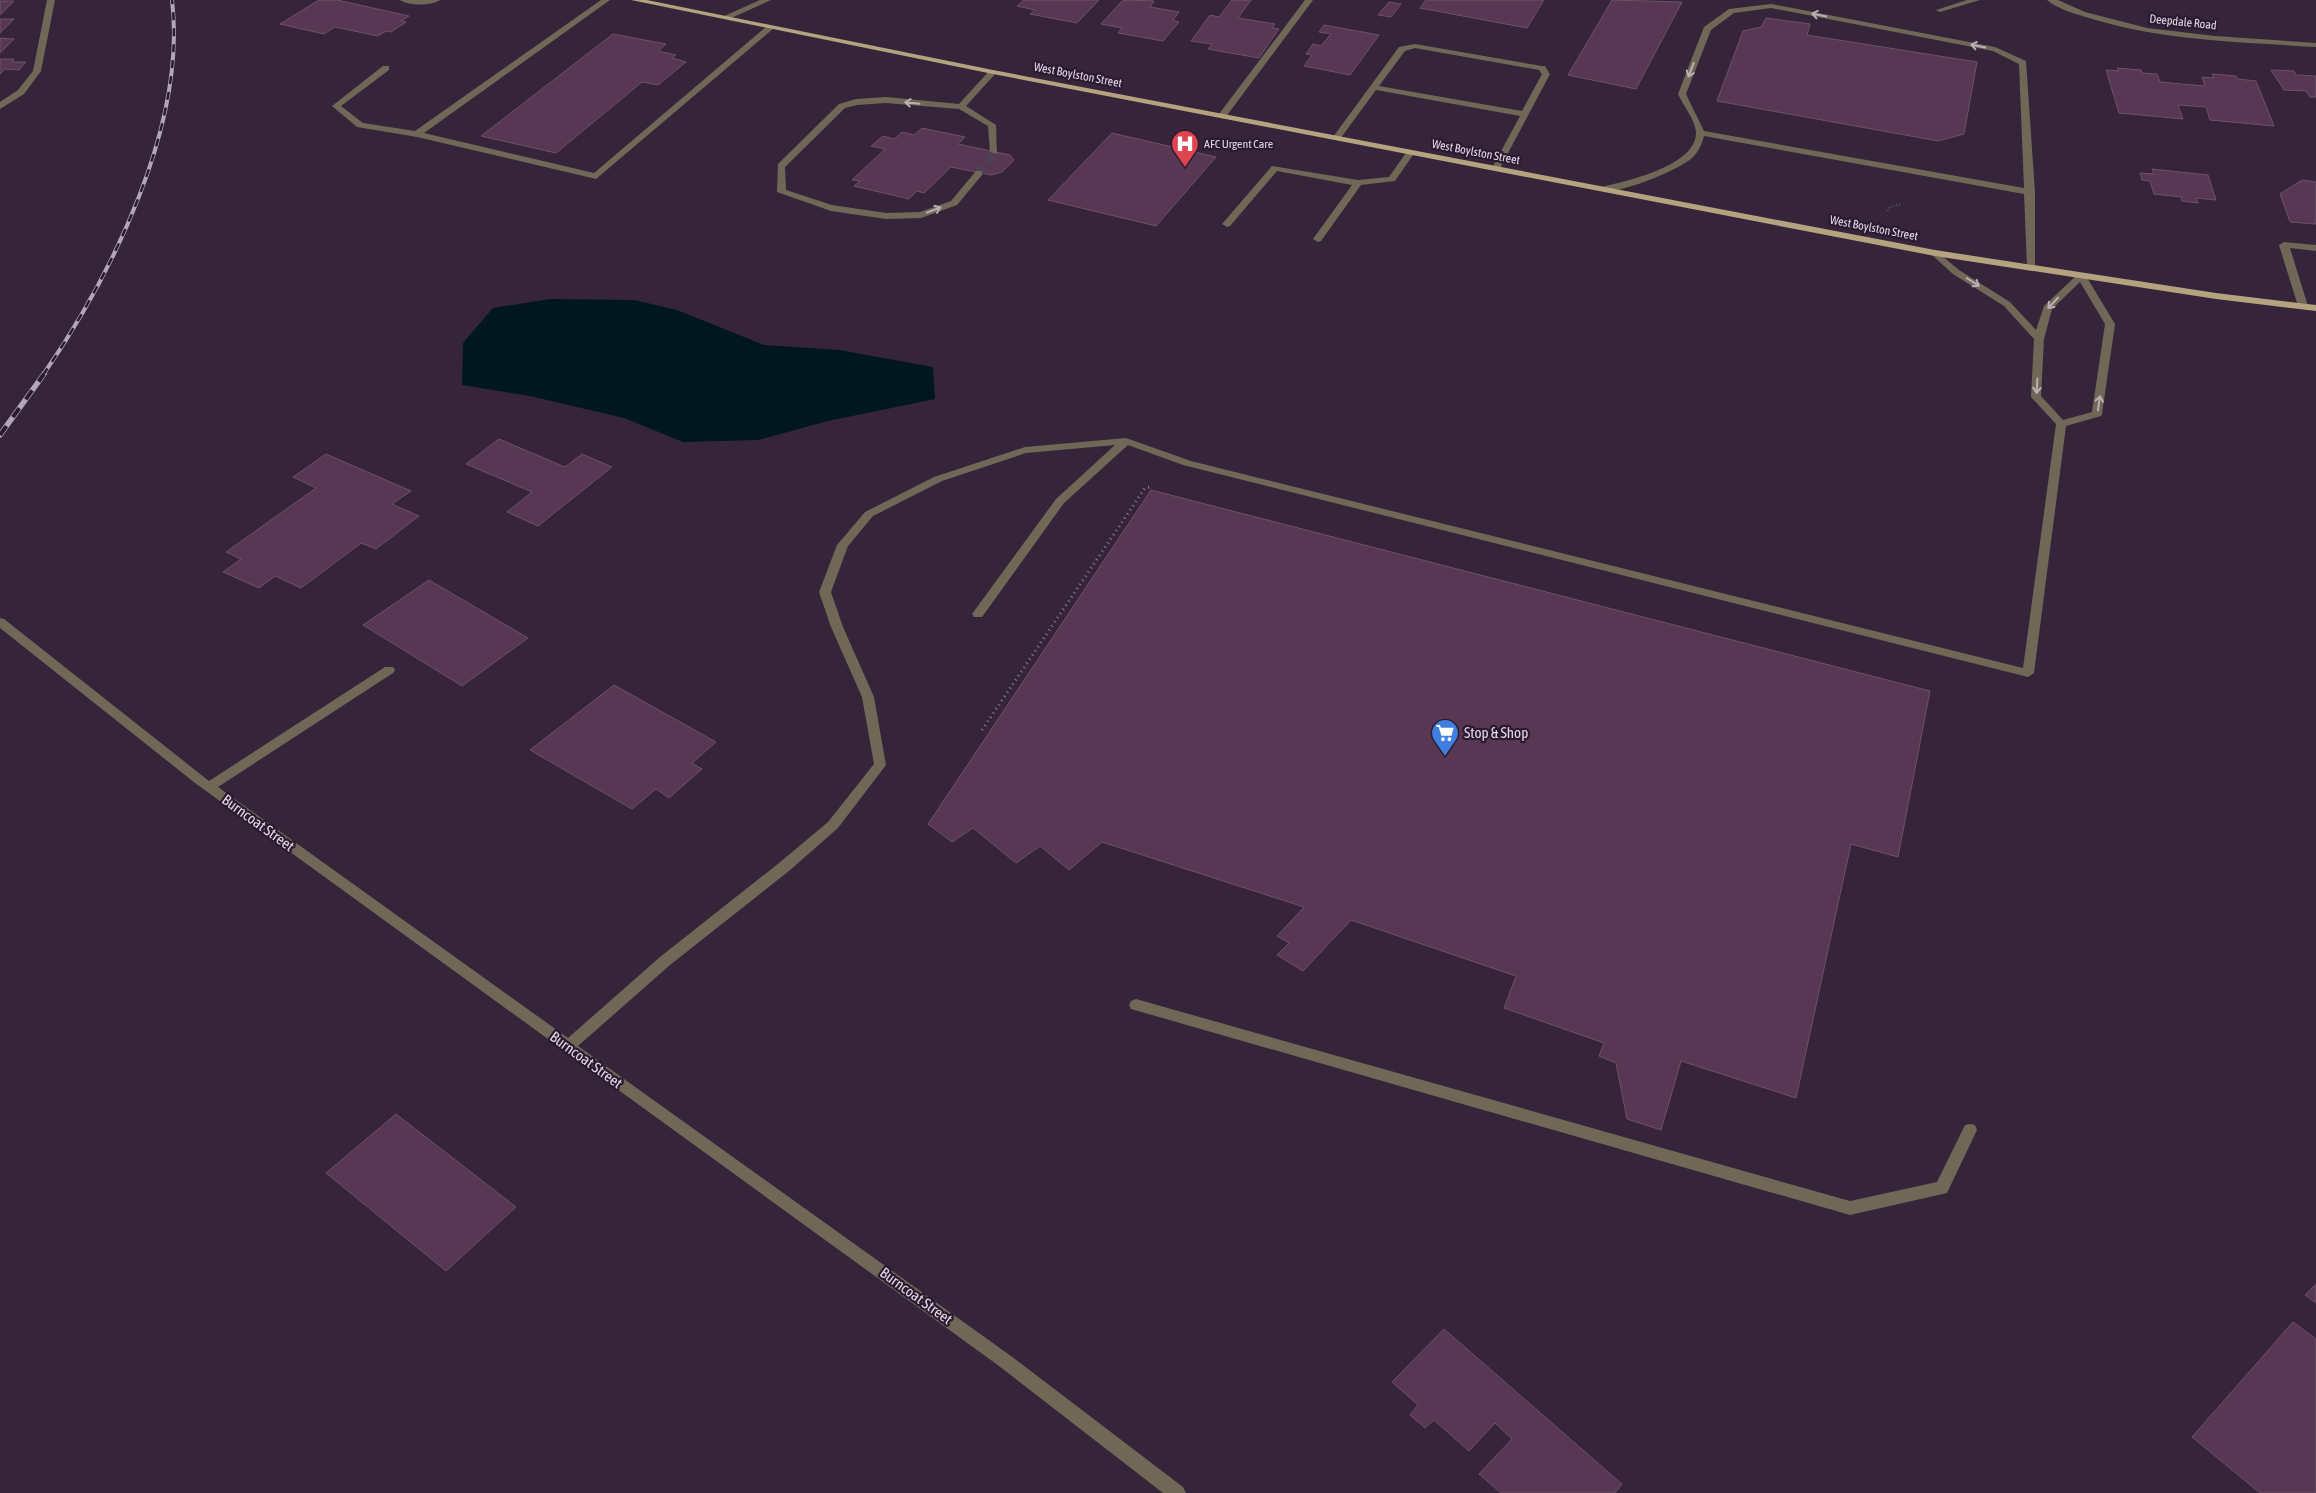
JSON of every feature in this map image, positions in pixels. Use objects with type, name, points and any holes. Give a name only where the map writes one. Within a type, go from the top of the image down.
[{"type":"main road","name":"West Boylston Street","points":[[635,0],[994,72],[1935,253],[2080,276],[2316,308]]},
{"type":"street","points":[[0,106],[21,92],[38,70],[51,0]]},
{"type":"street","points":[[404,0],[427,2],[436,0]]},
{"type":"street","points":[[418,134],[606,0]]},
{"type":"street","points":[[726,18],[766,0]]},
{"type":"street","points":[[1222,116],[1309,0]]},
{"type":"street","points":[[1940,10],[1976,0]]},
{"type":"street","name":"Deepdale Road","points":[[2051,0],[2103,21],[2137,28],[2186,35],[2316,45]]},
{"type":"street","points":[[1604,189],[1646,179],[1679,163],[1696,149],[1700,133],[1682,94],[1707,29],[1732,11],[1771,6],[1995,49],[2024,64],[2032,267]]},
{"type":"street","points":[[386,68],[336,106],[360,125],[418,134],[596,176],[770,28]]},
{"type":"street","points":[[1337,137],[1402,49],[1415,46],[1542,68],[1546,74],[1496,168]]},
{"type":"street","points":[[961,107],[994,72]]},
{"type":"street","points":[[1373,87],[1525,114]]},
{"type":"street","points":[[979,173],[954,203],[921,215],[886,216],[830,208],[782,192],[781,166],[842,106],[856,102],[886,100],[961,107],[992,126],[994,152]]},
{"type":"street","points":[[1700,133],[2030,192]]},
{"type":"street","points":[[1227,224],[1276,168],[1358,183],[1392,179],[1411,152]]},
{"type":"street","points":[[1318,239],[1358,183]]},
{"type":"street","points":[[2303,306],[2284,245],[2316,248]]},
{"type":"street","points":[[1935,253],[1956,272],[2007,304],[2039,339]]},
{"type":"street","points":[[567,1047],[665,961],[784,867],[833,825],[880,765],[868,696],[837,627],[825,592],[843,545],[869,514],[938,479],[1025,450],[1126,441],[1187,463],[2028,674],[2060,424],[2036,397],[2039,339],[2047,308],[2080,276],[2110,324],[2097,414],[2060,424]]},
{"type":"street","points":[[978,614],[1060,501],[1126,441]]},
{"type":"street","name":"Burncoat Street","points":[[0,622],[209,787],[1005,1361],[1177,1493]]},
{"type":"street","points":[[209,787],[389,670]]},
{"type":"street","points":[[1136,1004],[1850,1208],[1942,1188],[1970,1130]]},
{"type":"path","points":[[982,730],[1145,488],[1152,486]]},
{"type":"water","points":[[550,299],[634,300],[677,310],[764,345],[839,350],[933,367],[935,399],[828,421],[758,440],[683,442],[624,418],[530,396],[462,385],[463,343],[493,308]]},
{"type":"building","points":[[319,0],[337,0],[409,16],[401,21],[406,22],[391,32],[386,31],[378,36],[335,27],[324,34],[280,24]]},
{"type":"building","points":[[1024,0],[1099,0],[1077,23],[1030,14],[1035,10],[1017,6]]},
{"type":"building","points":[[1232,0],[1251,0],[1238,18],[1275,24],[1272,28],[1279,29],[1259,58],[1208,49],[1212,44],[1191,41],[1210,15],[1219,17]]},
{"type":"building","points":[[1426,0],[1544,0],[1527,28],[1420,8]]},
{"type":"building","points":[[1612,0],[1682,2],[1636,89],[1568,75]]},
{"type":"building","points":[[0,1],[14,1],[0,15]]},
{"type":"building","points":[[1122,1],[1154,1],[1150,7],[1179,12],[1173,20],[1179,22],[1163,41],[1118,33],[1122,28],[1101,24]]},
{"type":"building","points":[[1389,2],[1401,4],[1391,17],[1378,15]]},
{"type":"building","points":[[1766,18],[1810,24],[1807,35],[1977,62],[1964,134],[1938,141],[1717,101],[1743,31],[1761,27]]},
{"type":"building","points":[[0,19],[14,19],[0,33]]},
{"type":"building","points":[[1324,25],[1379,35],[1350,75],[1304,66],[1312,55],[1306,54],[1313,44],[1321,46],[1331,34],[1319,32]]},
{"type":"building","points":[[613,34],[666,44],[658,51],[676,55],[672,58],[686,62],[658,85],[642,82],[556,153],[481,136]]},
{"type":"building","points":[[0,38],[14,39],[0,53]]},
{"type":"building","points":[[0,59],[14,59],[12,62],[26,62],[19,70],[5,69],[0,74]]},
{"type":"building","points":[[2117,68],[2141,70],[2142,73],[2157,74],[2160,82],[2205,86],[2202,77],[2214,78],[2212,74],[2236,76],[2238,79],[2256,81],[2274,126],[2210,120],[2206,107],[2178,105],[2183,119],[2119,113],[2106,70],[2119,71]]},
{"type":"building","points":[[2271,70],[2294,71],[2296,75],[2316,76],[2316,97],[2310,97],[2306,91],[2284,90]]},
{"type":"building","points":[[922,128],[965,137],[958,144],[1010,155],[1014,160],[1002,172],[991,175],[951,167],[924,193],[917,191],[909,199],[854,186],[860,181],[852,180],[885,149],[871,146],[883,136],[894,139],[902,132],[914,135]]},
{"type":"building","points":[[1112,133],[1216,157],[1156,226],[1048,200]]},
{"type":"building","points":[[2152,169],[2208,175],[2216,200],[2196,198],[2198,203],[2182,201],[2181,197],[2154,194],[2150,181],[2142,180],[2140,173],[2154,174]]},
{"type":"building","points":[[2302,180],[2316,182],[2316,224],[2290,222],[2280,194]]},
{"type":"building","points":[[499,439],[565,467],[582,454],[612,467],[538,526],[507,512],[532,492],[466,464]]},
{"type":"building","points":[[326,454],[411,491],[392,504],[419,516],[376,549],[361,543],[301,588],[275,576],[259,588],[223,572],[241,559],[226,552],[316,488],[293,477]]},
{"type":"building","name":"Stop & Shop","points":[[1151,490],[1930,691],[1898,857],[1851,844],[1796,1098],[1681,1061],[1661,1130],[1627,1119],[1616,1063],[1599,1056],[1604,1043],[1504,1008],[1516,976],[1351,920],[1303,971],[1277,955],[1289,943],[1277,936],[1304,907],[1102,842],[1069,870],[1040,846],[1016,863],[973,828],[952,842],[928,824]]},
{"type":"building","points":[[429,580],[528,638],[462,686],[363,625]]},
{"type":"building","points":[[614,685],[716,742],[692,763],[702,769],[669,798],[656,789],[632,809],[530,750]]},
{"type":"building","points":[[396,1114],[516,1207],[446,1271],[326,1173]]},
{"type":"building","points":[[2316,1284],[2316,1303],[2305,1295]]},
{"type":"building","points":[[2293,1322],[2316,1339],[2316,1493],[2260,1493],[2192,1437]]},
{"type":"building","points":[[1444,1329],[1622,1484],[1615,1493],[1501,1493],[1479,1474],[1512,1439],[1495,1423],[1469,1451],[1434,1420],[1425,1428],[1410,1415],[1418,1405],[1392,1382]]},
{"type":"tunnel","points":[[979,173],[994,152]]},
{"type":"railway","points":[[43,375],[94,292],[118,245],[139,196],[156,147],[168,97],[174,48],[172,0]]},
{"type":"railway","points":[[0,435],[44,374]]},
{"type":"place","name":"AFC Urgent Care","points":[[1185,168]]},
{"type":"place","name":"Stop & Shop","points":[[1445,757]]}]
